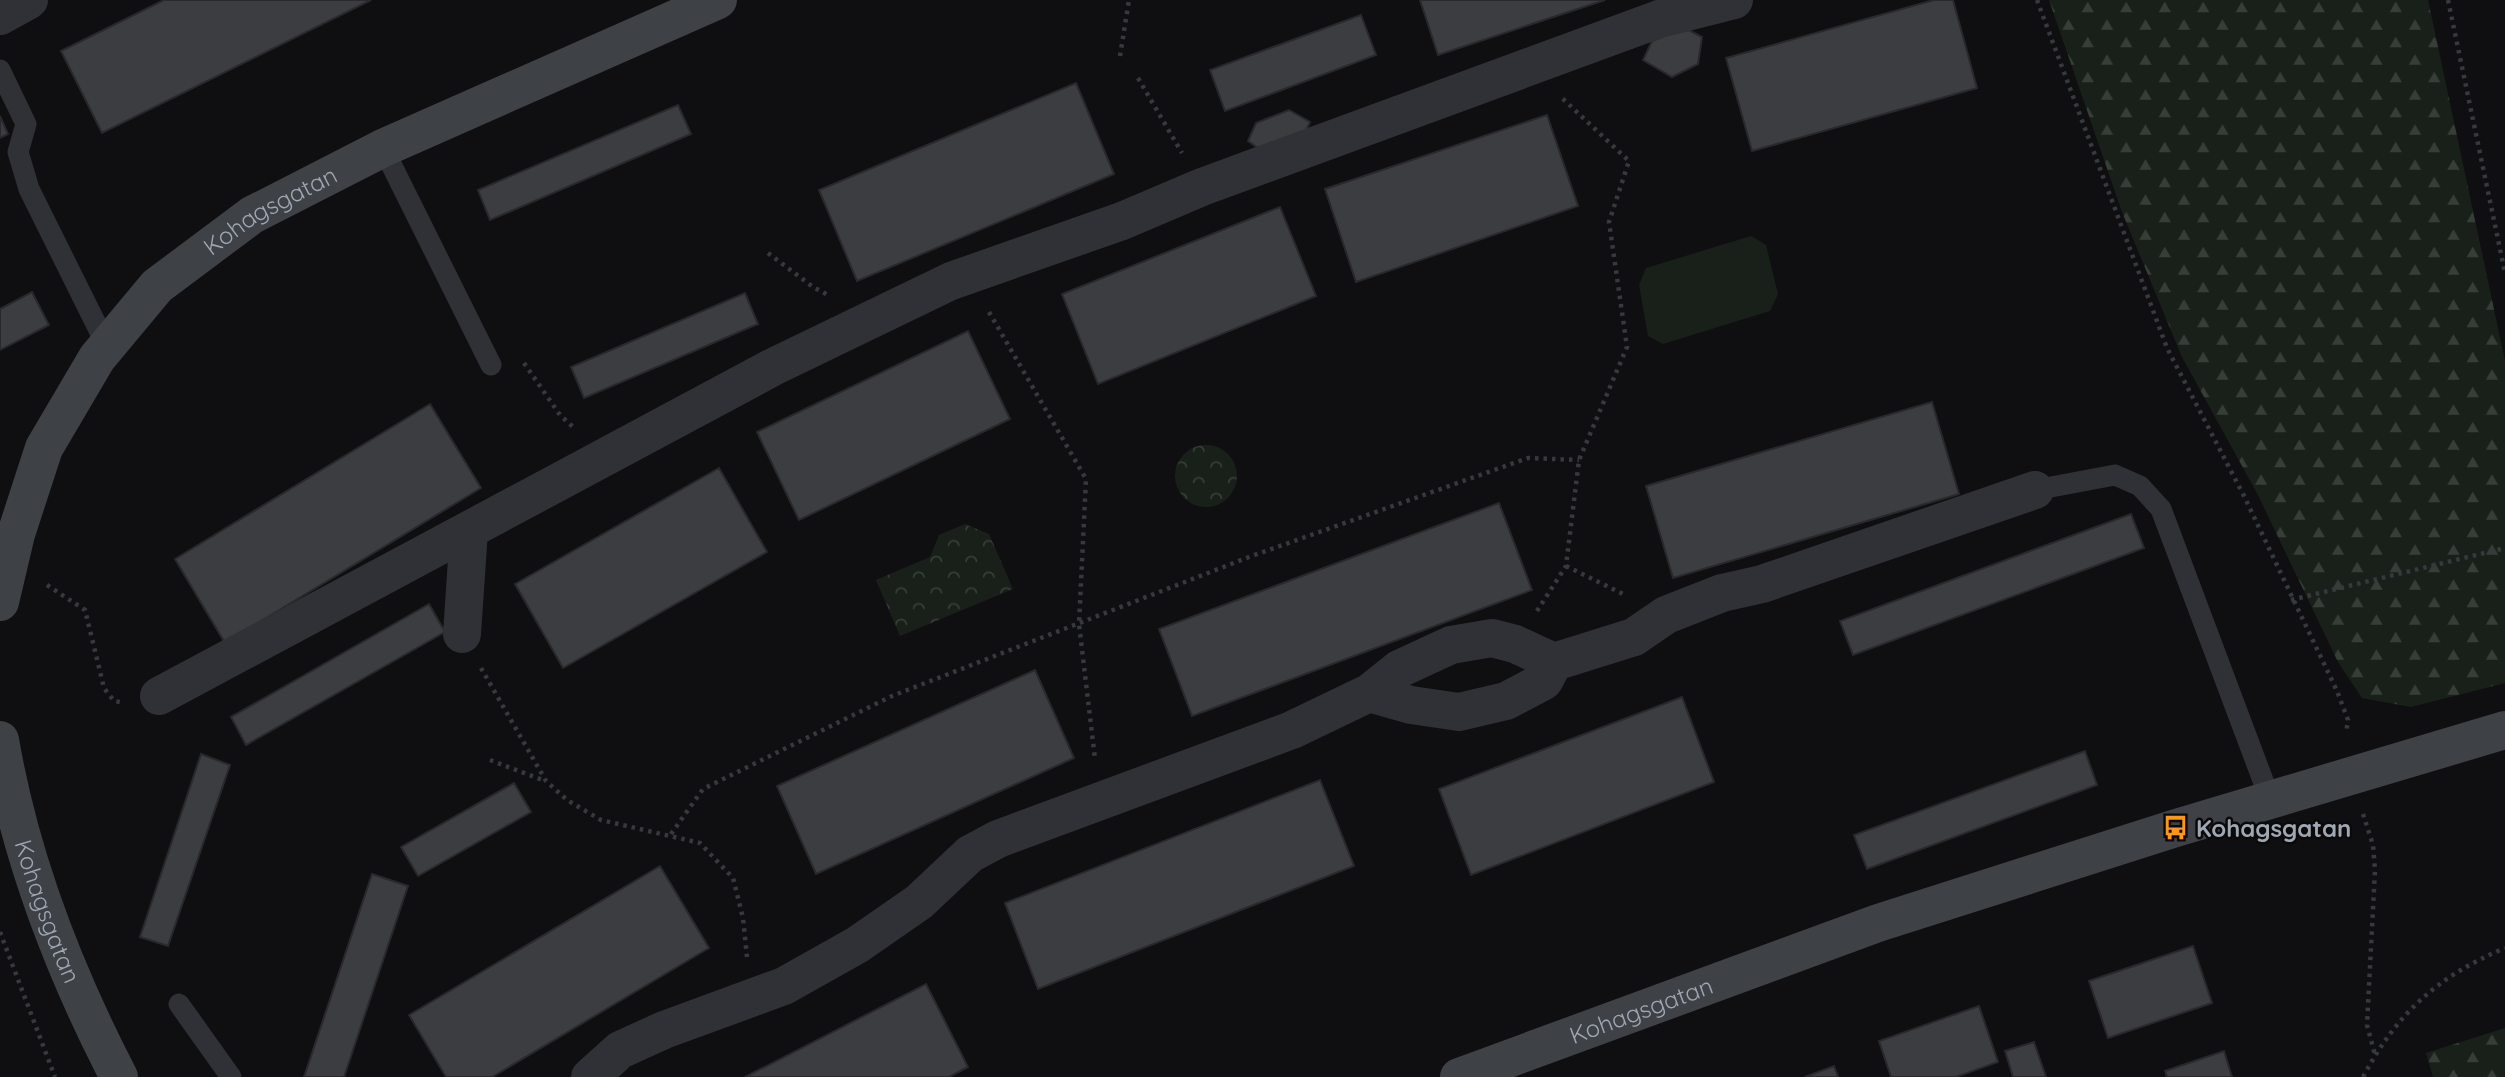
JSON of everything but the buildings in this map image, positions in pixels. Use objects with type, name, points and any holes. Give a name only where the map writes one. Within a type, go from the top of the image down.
[{"type":"street","points":[[0,16],[29,0]]},
{"type":"street","name":"Kohagsgatan","points":[[4,586],[44,448],[107,346],[156,286],[252,215],[383,148],[719,0]]},
{"type":"street","points":[[159,696],[615,452],[950,281],[1122,221],[1202,187],[1659,19],[1734,0]]},
{"type":"street","points":[[590,1077],[620,1050],[734,1002],[784,985],[857,945],[919,902],[979,849],[999,839],[1292,730],[1369,693],[1399,669],[1451,645],[1492,638],[1515,645],[1554,663],[1634,637],[1666,615],[2035,490]]},
{"type":"street","points":[[462,634],[469,530]]},
{"type":"street","points":[[1369,693],[1411,705],[1459,712],[1506,701],[1544,681],[1554,663]]},
{"type":"street","name":"Kohagsgatan","points":[[1459,1077],[1878,923],[2270,799],[2505,730]]},
{"type":"street","name":"Kohagsgatan","points":[[0,740],[10,798],[45,907],[92,1025],[119,1077]]},
{"type":"lane","points":[[0,70],[26,124],[18,152],[29,188],[107,346]]},
{"type":"lane","points":[[383,148],[491,365]]},
{"type":"lane","points":[[2035,490],[2115,475],[2140,486],[2161,509],[2270,799]]},
{"type":"lane","points":[[179,1004],[231,1077]]},
{"type":"path","points":[[1120,56],[1129,0]]},
{"type":"path","points":[[2037,0],[2166,348],[2244,496],[2345,710],[2347,728],[2340,756],[2366,821],[2375,870],[2367,1025],[2375,1055]]},
{"type":"path","points":[[2448,0],[2505,273]]},
{"type":"path","points":[[1507,74],[1557,94],[1629,161],[1609,222],[1627,347],[1579,460],[1566,566],[1515,645]]},
{"type":"path","points":[[1138,78],[1202,187]]},
{"type":"path","points":[[768,253],[813,288],[875,317]]},
{"type":"path","points":[[950,281],[988,311],[1086,479],[1079,624],[1083,677],[1101,802]]},
{"type":"path","points":[[518,354],[560,415],[585,438],[615,452]]},
{"type":"path","points":[[671,834],[704,789],[892,696],[1249,557],[1528,458],[1579,460]]},
{"type":"path","points":[[2291,600],[2505,548]]},
{"type":"path","points":[[1566,566],[1666,615]]},
{"type":"path","points":[[4,586],[48,586],[85,610],[104,688],[114,701],[130,704],[159,696]]},
{"type":"path","points":[[462,634],[546,781],[567,800],[601,820],[645,831],[671,834],[700,843],[733,878],[743,918],[748,956],[734,1002]]},
{"type":"path","points":[[490,760],[546,781]]},
{"type":"path","points":[[0,932],[55,1077]]},
{"type":"path","points":[[2363,1077],[2393,1027],[2437,983],[2505,948]]},
{"type":"green space","points":[[2049,0],[2428,0],[2505,361],[2505,683],[2411,707],[2362,698],[2338,662],[2258,495],[2182,357],[2122,212]]},
{"type":"green space","points":[[1751,236],[1766,245],[1778,294],[1770,311],[1663,344],[1648,336],[1639,285],[1646,268]]},
{"type":"green space","points":[[1200,445],[1212,445],[1228,454],[1235,464],[1235,488],[1228,498],[1212,507],[1200,507],[1189,502],[1180,493],[1175,482],[1175,470],[1180,459],[1189,450]]},
{"type":"green space","points":[[965,524],[989,534],[1013,589],[900,636],[876,580],[930,557],[939,535]]},
{"type":"green space","points":[[2505,1028],[2505,1077],[2433,1077],[2426,1053]]},
{"type":"place","name":"Kohagsgatan","points":[[2176,828]]}]
